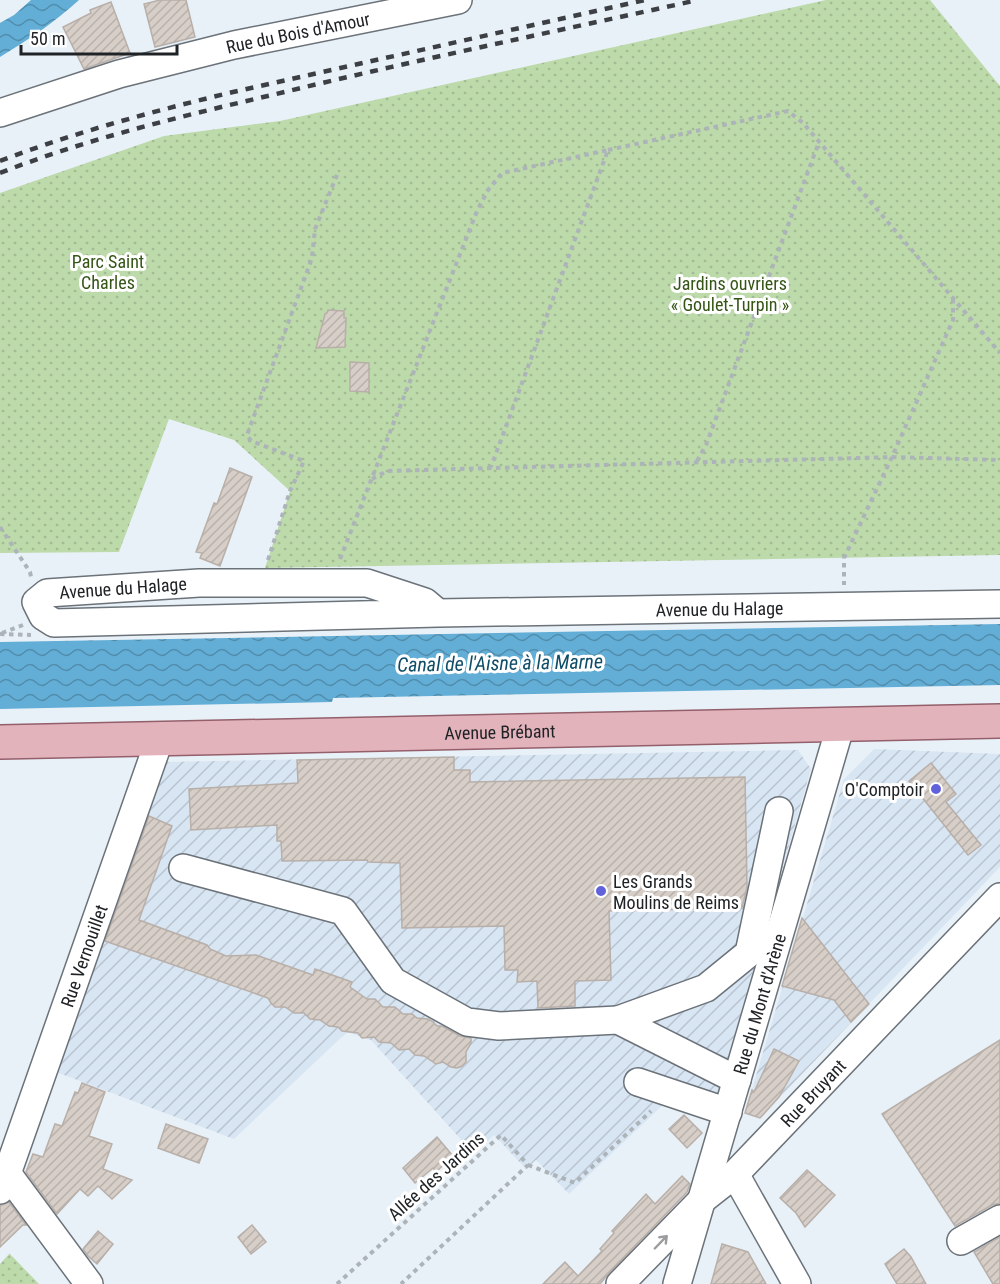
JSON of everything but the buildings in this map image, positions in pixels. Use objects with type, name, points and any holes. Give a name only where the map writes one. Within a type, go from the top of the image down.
[{"type":"main road","name":"Avenue Brébant","points":[[0,742],[1000,721]]},
{"type":"street","name":"Rue du Bois d'Amour","points":[[0,113],[119,74],[234,45],[458,0]]},
{"type":"street","name":"Avenue du Halage","points":[[438,613],[425,602],[367,583],[331,582],[199,583],[47,593],[36,602],[43,616],[54,623],[438,613],[1000,604]]},
{"type":"street","name":"Rue du Mont d'Arène","points":[[678,1284],[841,724]]},
{"type":"street","name":"Rue Vernouillet","points":[[89,1284],[4,1181],[159,738]]},
{"type":"street","points":[[183,868],[343,911],[393,981],[467,1022],[499,1026],[618,1020],[706,988],[749,953],[779,811]]},
{"type":"street","name":"Rue Bruyant","points":[[620,1284],[702,1200],[735,1174],[1000,897]]},
{"type":"street","points":[[618,1020],[737,1080]]},
{"type":"street","points":[[638,1082],[728,1112]]},
{"type":"street","points":[[735,1174],[797,1284]]},
{"type":"street","points":[[961,1241],[1000,1218]]},
{"type":"path","points":[[331,582],[473,222],[488,190],[502,173],[788,111],[819,142],[1000,353]]},
{"type":"path","points":[[697,462],[706,445],[819,142]]},
{"type":"path","points":[[491,467],[608,150]]},
{"type":"path","points":[[260,583],[290,491],[304,461],[251,441],[247,435],[312,258],[315,229],[337,175]]},
{"type":"path","points":[[844,558],[953,320],[953,299]]},
{"type":"path","points":[[371,480],[387,471],[491,467],[892,457],[1000,460]]},
{"type":"path","points":[[0,527],[30,572],[36,602]]},
{"type":"path","points":[[401,1284],[528,1165],[575,1183],[671,1092]]},
{"type":"path","name":"Allée des Jardins","points":[[337,1284],[501,1135],[528,1165]]},
{"type":"shaded area","points":[[874,749],[1000,754],[1000,867],[760,1118],[745,1113],[844,779]]},
{"type":"shaded area","points":[[798,750],[811,769],[710,1120],[666,1102],[569,1194],[536,1160],[526,1169],[494,1135],[474,1154],[371,1040],[347,1032],[234,1139],[56,1072],[165,762]]},
{"type":"green space","name":"Jardins ouvriers « Goulet-Turpin »","points":[[826,0],[930,0],[1000,86],[1000,555],[265,568],[290,491],[234,440],[169,419],[119,552],[0,553],[0,193],[164,136],[280,121]]},
{"type":"green space","points":[[10,1253],[39,1284],[0,1284],[0,1264]]},
{"type":"water","points":[[31,0],[79,0],[41,30],[0,57],[0,23],[14,15]]},
{"type":"water","name":"Canal de l'Aisne à la Marne","points":[[1000,624],[1000,685],[333,698],[332,702],[0,709],[0,642]]},
{"type":"railway","points":[[0,161],[86,131],[203,99],[645,0]]},
{"type":"railway","points":[[0,173],[102,138],[206,111],[381,69],[698,0]]},
{"type":"place","name":"O'Comptoir","points":[[936,789]]},
{"type":"place","name":"Les Grands Moulins de Reims","points":[[601,891]]},
{"type":"park label","name":"Parc Saint Charles","points":[[108,271]]}]
